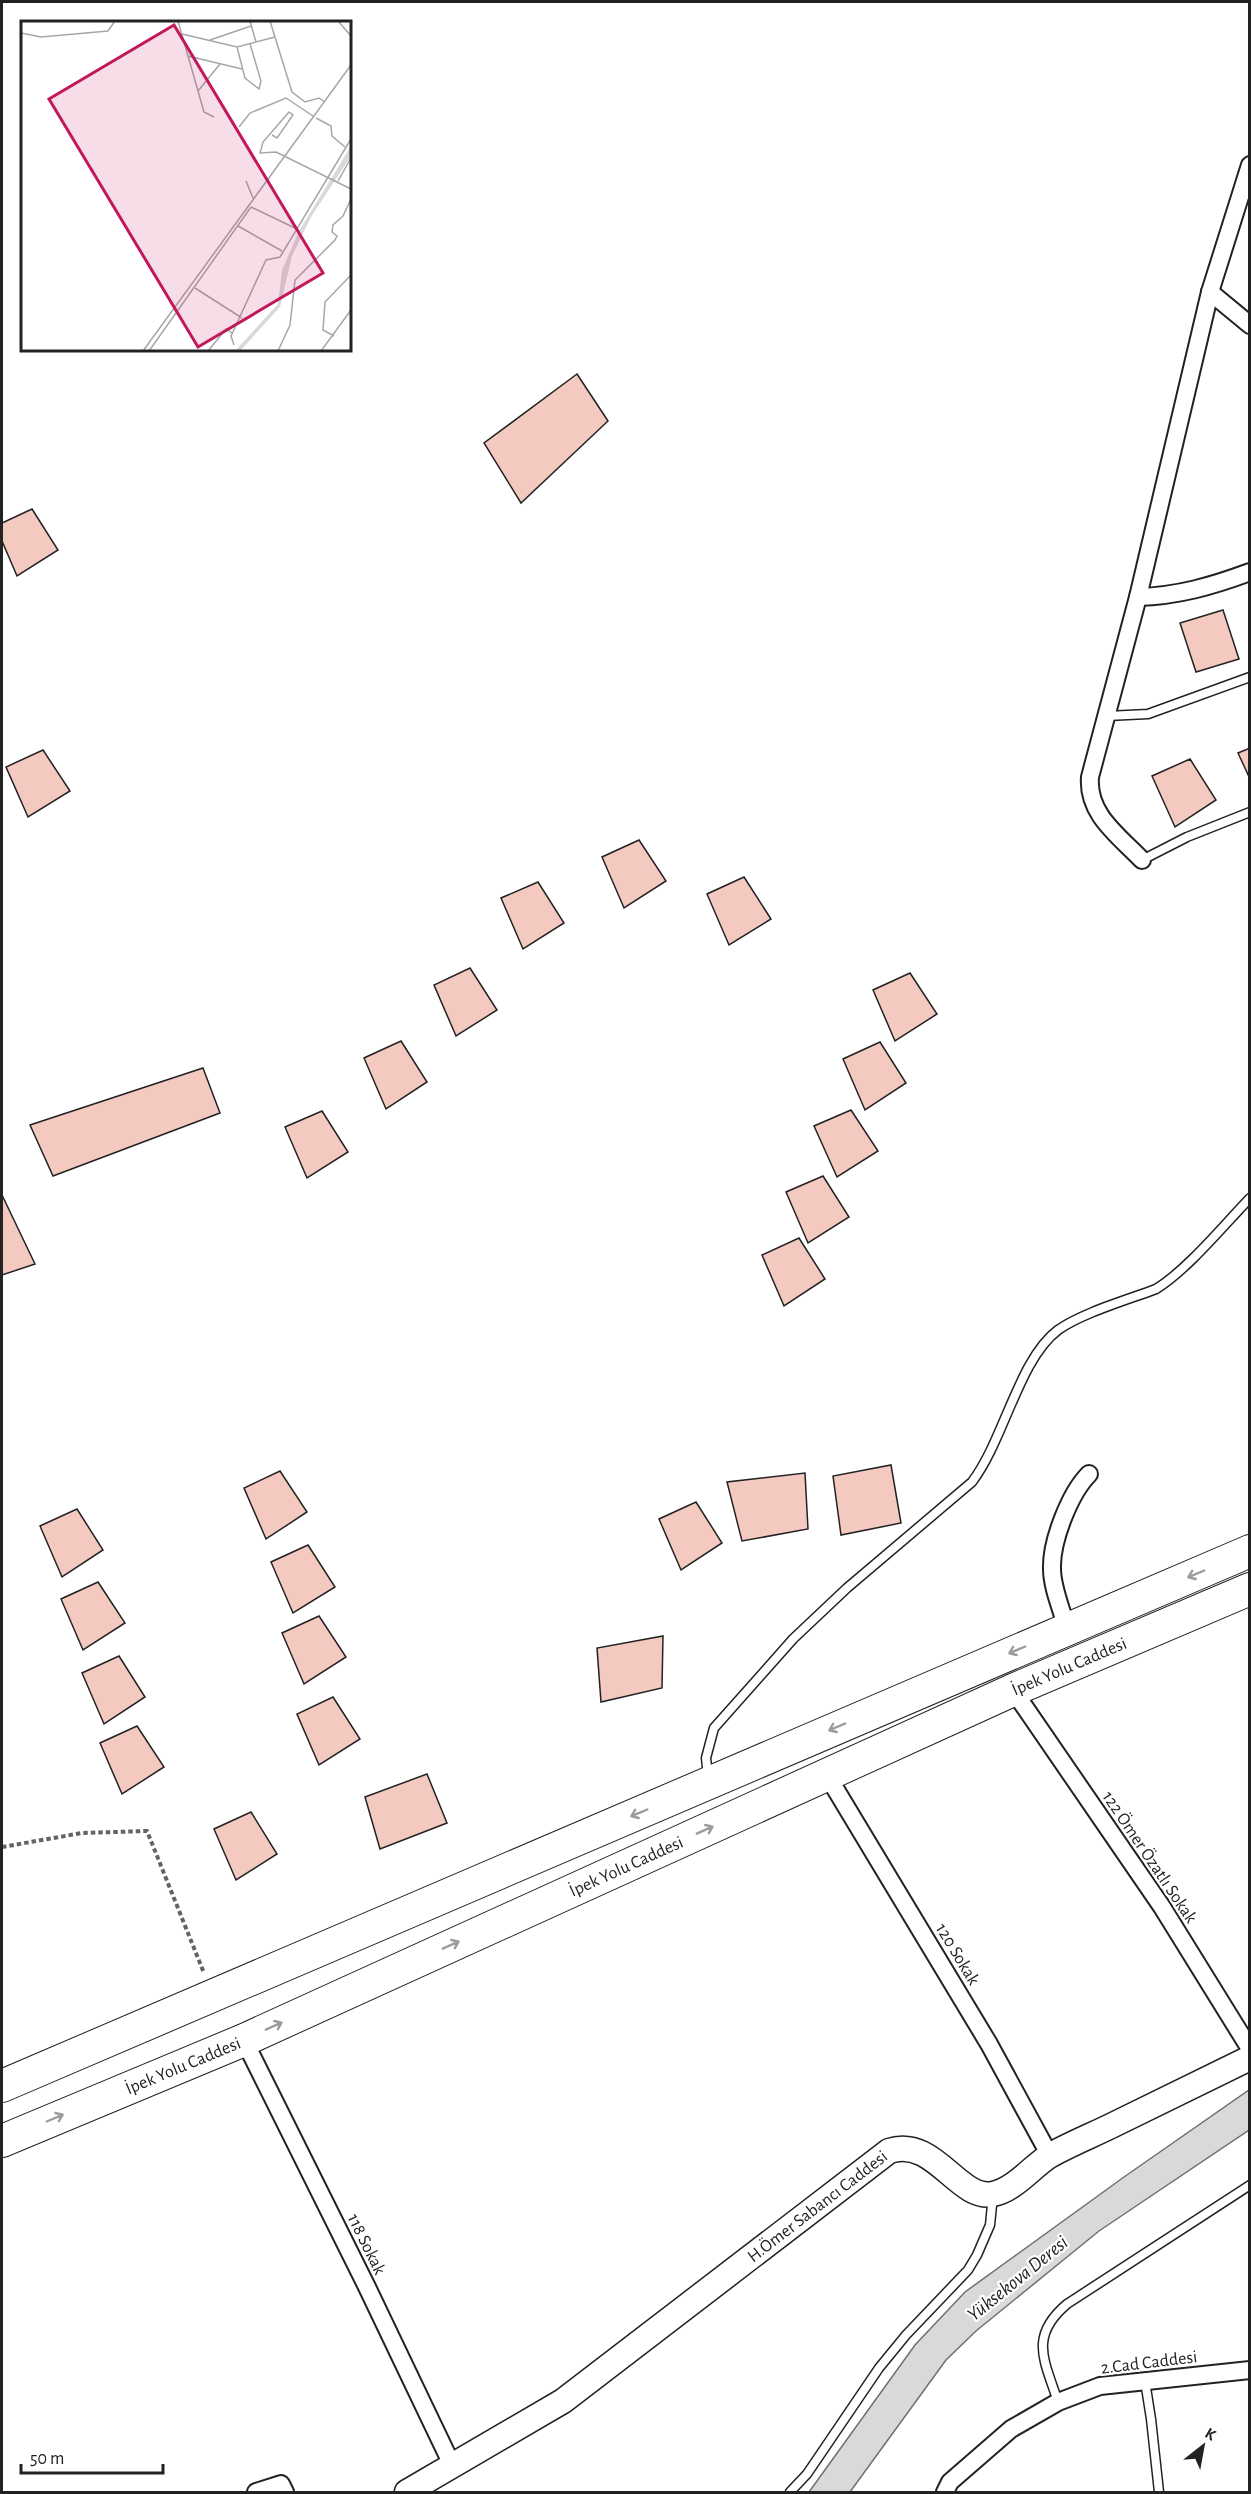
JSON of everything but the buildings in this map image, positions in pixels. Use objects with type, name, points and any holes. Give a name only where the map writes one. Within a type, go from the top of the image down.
[{"type":"highway","name":"İpek Yolu Caddesi","points":[[2,2086],[1250,1551]]},
{"type":"highway","name":"İpek Yolu Caddesi","points":[[2,2141],[244,2040],[1013,1690],[1250,1589]]},
{"type":"street","points":[[1143,860],[1099,815],[1091,800],[1090,777],[1138,597],[1210,292],[1250,165]]},
{"type":"street","points":[[1210,292],[1250,325]]},
{"type":"street","points":[[1138,597],[1189,592],[1250,572]]},
{"type":"street","points":[[1067,1629],[1052,1571],[1053,1551],[1063,1520],[1081,1482],[1089,1474]]},
{"type":"street","name":"122 Ömer Özatlı Sokak","points":[[1013,1690],[1162,1907],[1250,2049]]},
{"type":"street","name":"120 Sokak","points":[[828,1775],[989,2044],[1050,2156]]},
{"type":"street","name":"118 Sokak","points":[[244,2040],[366,2285],[453,2467]]},
{"type":"street","points":[[993,2195],[1004,2190],[1050,2156],[1250,2058]]},
{"type":"street","name":"H.Ömer Sabancı Caddesi","points":[[407,2493],[563,2401],[889,2151],[911,2148],[923,2153],[970,2188],[982,2194],[993,2195]]},
{"type":"street","name":"2.Cad Caddesi","points":[[945,2493],[950,2482],[1011,2429],[1058,2402],[1100,2386],[1250,2370]]},
{"type":"street","points":[[256,2493],[281,2484],[285,2493]]},
{"type":"lane","points":[[1107,716],[1148,714],[1250,677]]},
{"type":"lane","points":[[1143,860],[1187,837],[1250,812]]},
{"type":"lane","points":[[709,1782],[706,1758],[714,1728],[799,1632],[872,1566],[972,1482],[987,1460],[1034,1357],[1046,1341],[1070,1323],[1166,1283],[1250,1198]]},
{"type":"lane","points":[[1058,2402],[1041,2348],[1053,2317],[1067,2304],[1250,2185]]},
{"type":"lane","points":[[790,2493],[807,2474],[879,2368],[906,2335],[968,2270],[981,2248],[990,2225],[993,2195]]},
{"type":"lane","points":[[1145,2381],[1159,2493]]},
{"type":"path","points":[[2,1847],[82,1833],[147,1831],[213,1996]]},
{"type":"water","name":"Yüksekova Deresi","points":[[1249,2090],[1249,2130],[1099,2231],[976,2331],[946,2360],[850,2492],[809,2492],[915,2345],[965,2292]]}]
